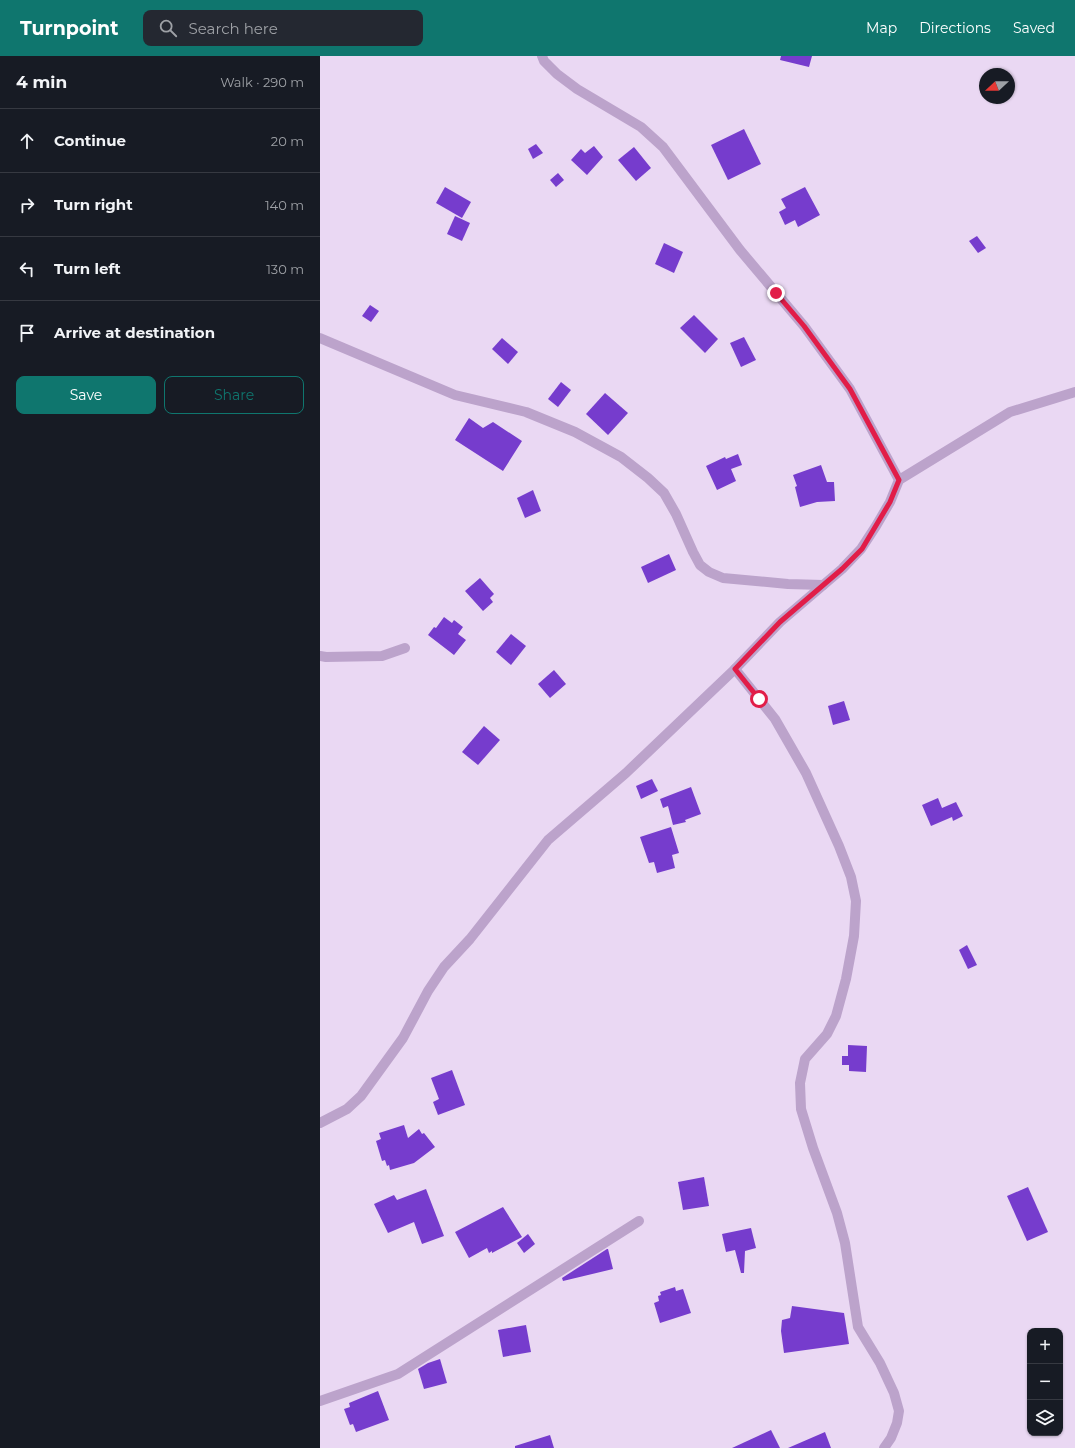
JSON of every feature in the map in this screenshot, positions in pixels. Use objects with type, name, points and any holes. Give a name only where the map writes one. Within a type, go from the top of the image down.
[{"type":"street","points":[[542,56],[544,61],[562,78],[577,89],[641,127],[663,148],[740,250],[804,326],[850,389],[899,480]]},
{"type":"street","points":[[320,338],[455,395],[526,412],[575,432],[622,457],[664,493],[676,514],[700,565],[709,572],[723,578],[788,584],[823,585]]},
{"type":"street","points":[[320,1123],[348,1109],[361,1096],[403,1038],[428,991],[444,967],[470,939],[548,840],[631,768],[735,669],[780,622],[842,569],[862,549],[890,502],[899,480],[1010,412],[1075,392]]},
{"type":"street","points":[[320,656],[382,656],[405,648]]},
{"type":"street","points":[[735,669],[775,719],[806,773],[839,846],[851,877],[856,901],[854,936],[846,979],[836,1016],[827,1034],[805,1059],[800,1083],[801,1109],[813,1148],[837,1213],[845,1244],[858,1327],[880,1363],[894,1393],[899,1411],[897,1423],[893,1433],[884,1448]]},
{"type":"street","points":[[320,1402],[398,1374],[639,1221]]},
{"type":"building","points":[[781,56],[812,56],[809,67],[780,60]]},
{"type":"building","points":[[744,129],[761,164],[728,180],[711,145]]},
{"type":"building","points":[[536,144],[543,153],[533,159],[528,149]]},
{"type":"building","points":[[594,146],[603,157],[587,175],[571,160],[581,149],[585,153]]},
{"type":"building","points":[[634,147],[651,168],[636,181],[618,160]]},
{"type":"building","points":[[558,173],[564,180],[556,187],[550,180]]},
{"type":"building","points":[[445,187],[471,202],[462,218],[436,203]]},
{"type":"building","points":[[805,187],[820,215],[798,227],[795,220],[785,225],[779,212],[786,208],[781,199]]},
{"type":"building","points":[[455,216],[470,223],[462,241],[447,234]]},
{"type":"building","points":[[977,236],[986,248],[978,253],[969,241]]},
{"type":"building","points":[[664,243],[683,252],[674,273],[655,264]]},
{"type":"building","points":[[370,305],[379,311],[371,322],[362,316]]},
{"type":"building","points":[[694,315],[718,339],[705,353],[680,328]]},
{"type":"building","points":[[744,337],[756,360],[741,367],[730,343]]},
{"type":"building","points":[[502,338],[518,352],[508,364],[492,349]]},
{"type":"building","points":[[561,382],[571,390],[558,407],[548,399]]},
{"type":"building","points":[[605,393],[628,413],[608,435],[586,414]]},
{"type":"building","points":[[469,418],[483,428],[493,422],[522,441],[503,471],[455,440]]},
{"type":"building","points":[[738,454],[742,465],[731,469],[736,481],[717,490],[706,466],[725,457],[726,459]]},
{"type":"building","points":[[821,465],[827,482],[834,482],[835,501],[817,502],[800,507],[795,487],[797,486],[793,475]]},
{"type":"building","points":[[533,490],[541,511],[525,518],[517,498]]},
{"type":"building","points":[[669,554],[676,570],[648,583],[641,567]]},
{"type":"building","points":[[480,578],[494,594],[490,598],[493,602],[483,611],[465,591]]},
{"type":"building","points":[[444,617],[452,623],[454,620],[463,627],[458,634],[466,640],[454,655],[428,635],[434,627],[436,628]]},
{"type":"building","points":[[511,634],[526,646],[511,665],[496,652]]},
{"type":"building","points":[[554,670],[566,684],[550,698],[538,684]]},
{"type":"building","points":[[844,701],[850,720],[833,725],[828,706]]},
{"type":"building","points":[[484,726],[500,740],[478,765],[462,752]]},
{"type":"building","points":[[652,779],[658,791],[641,799],[636,786]]},
{"type":"building","points":[[691,787],[701,814],[685,820],[686,822],[673,825],[668,806],[663,808],[660,799]]},
{"type":"building","points":[[938,798],[942,808],[956,802],[963,816],[953,821],[952,817],[931,826],[922,805]]},
{"type":"building","points":[[671,827],[679,853],[672,855],[675,868],[657,873],[654,862],[649,863],[640,837]]},
{"type":"building","points":[[967,945],[977,965],[968,969],[959,950]]},
{"type":"building","points":[[848,1045],[867,1046],[866,1072],[849,1071],[849,1065],[842,1065],[842,1056],[848,1056]]},
{"type":"building","points":[[452,1070],[465,1105],[438,1115],[433,1102],[439,1099],[431,1078]]},
{"type":"building","points":[[404,1125],[408,1138],[419,1129],[435,1147],[414,1163],[390,1170],[389,1165],[387,1166],[385,1160],[382,1161],[376,1141],[381,1139],[379,1133]]},
{"type":"building","points":[[704,1177],[709,1206],[683,1210],[678,1182]]},
{"type":"building","points":[[1028,1187],[1048,1232],[1027,1241],[1007,1196]]},
{"type":"building","points":[[426,1189],[444,1236],[422,1244],[414,1222],[388,1233],[374,1204],[394,1195],[397,1200]]},
{"type":"building","points":[[503,1207],[522,1237],[492,1253],[492,1251],[489,1253],[487,1248],[469,1258],[455,1232]]},
{"type":"building","points":[[751,1228],[756,1248],[745,1251],[744,1273],[741,1273],[735,1250],[726,1252],[722,1234]]},
{"type":"building","points":[[528,1234],[535,1244],[524,1253],[517,1243]]},
{"type":"building","points":[[607,1249],[613,1269],[563,1281],[562,1278]]},
{"type":"building","points":[[675,1287],[676,1291],[683,1289],[691,1313],[660,1323],[654,1303],[659,1301],[658,1296],[661,1295],[660,1292]]},
{"type":"building","points":[[792,1306],[844,1313],[849,1344],[784,1353],[781,1331],[782,1320],[790,1318]]},
{"type":"building","points":[[526,1325],[531,1352],[503,1357],[498,1330]]},
{"type":"building","points":[[440,1359],[447,1383],[424,1389],[418,1369],[428,1363]]},
{"type":"building","points":[[378,1391],[389,1420],[356,1432],[353,1424],[350,1425],[344,1409],[350,1407],[349,1403]]},
{"type":"building","points":[[771,1430],[780,1448],[732,1448]]},
{"type":"building","points":[[825,1432],[831,1448],[788,1448]]},
{"type":"building","points":[[550,1435],[554,1448],[515,1448],[515,1446]]},
{"type":"route","points":[[759,699],[735,669],[780,622],[842,569],[862,549],[890,502],[899,480],[850,389],[804,326],[776,293]]}]
